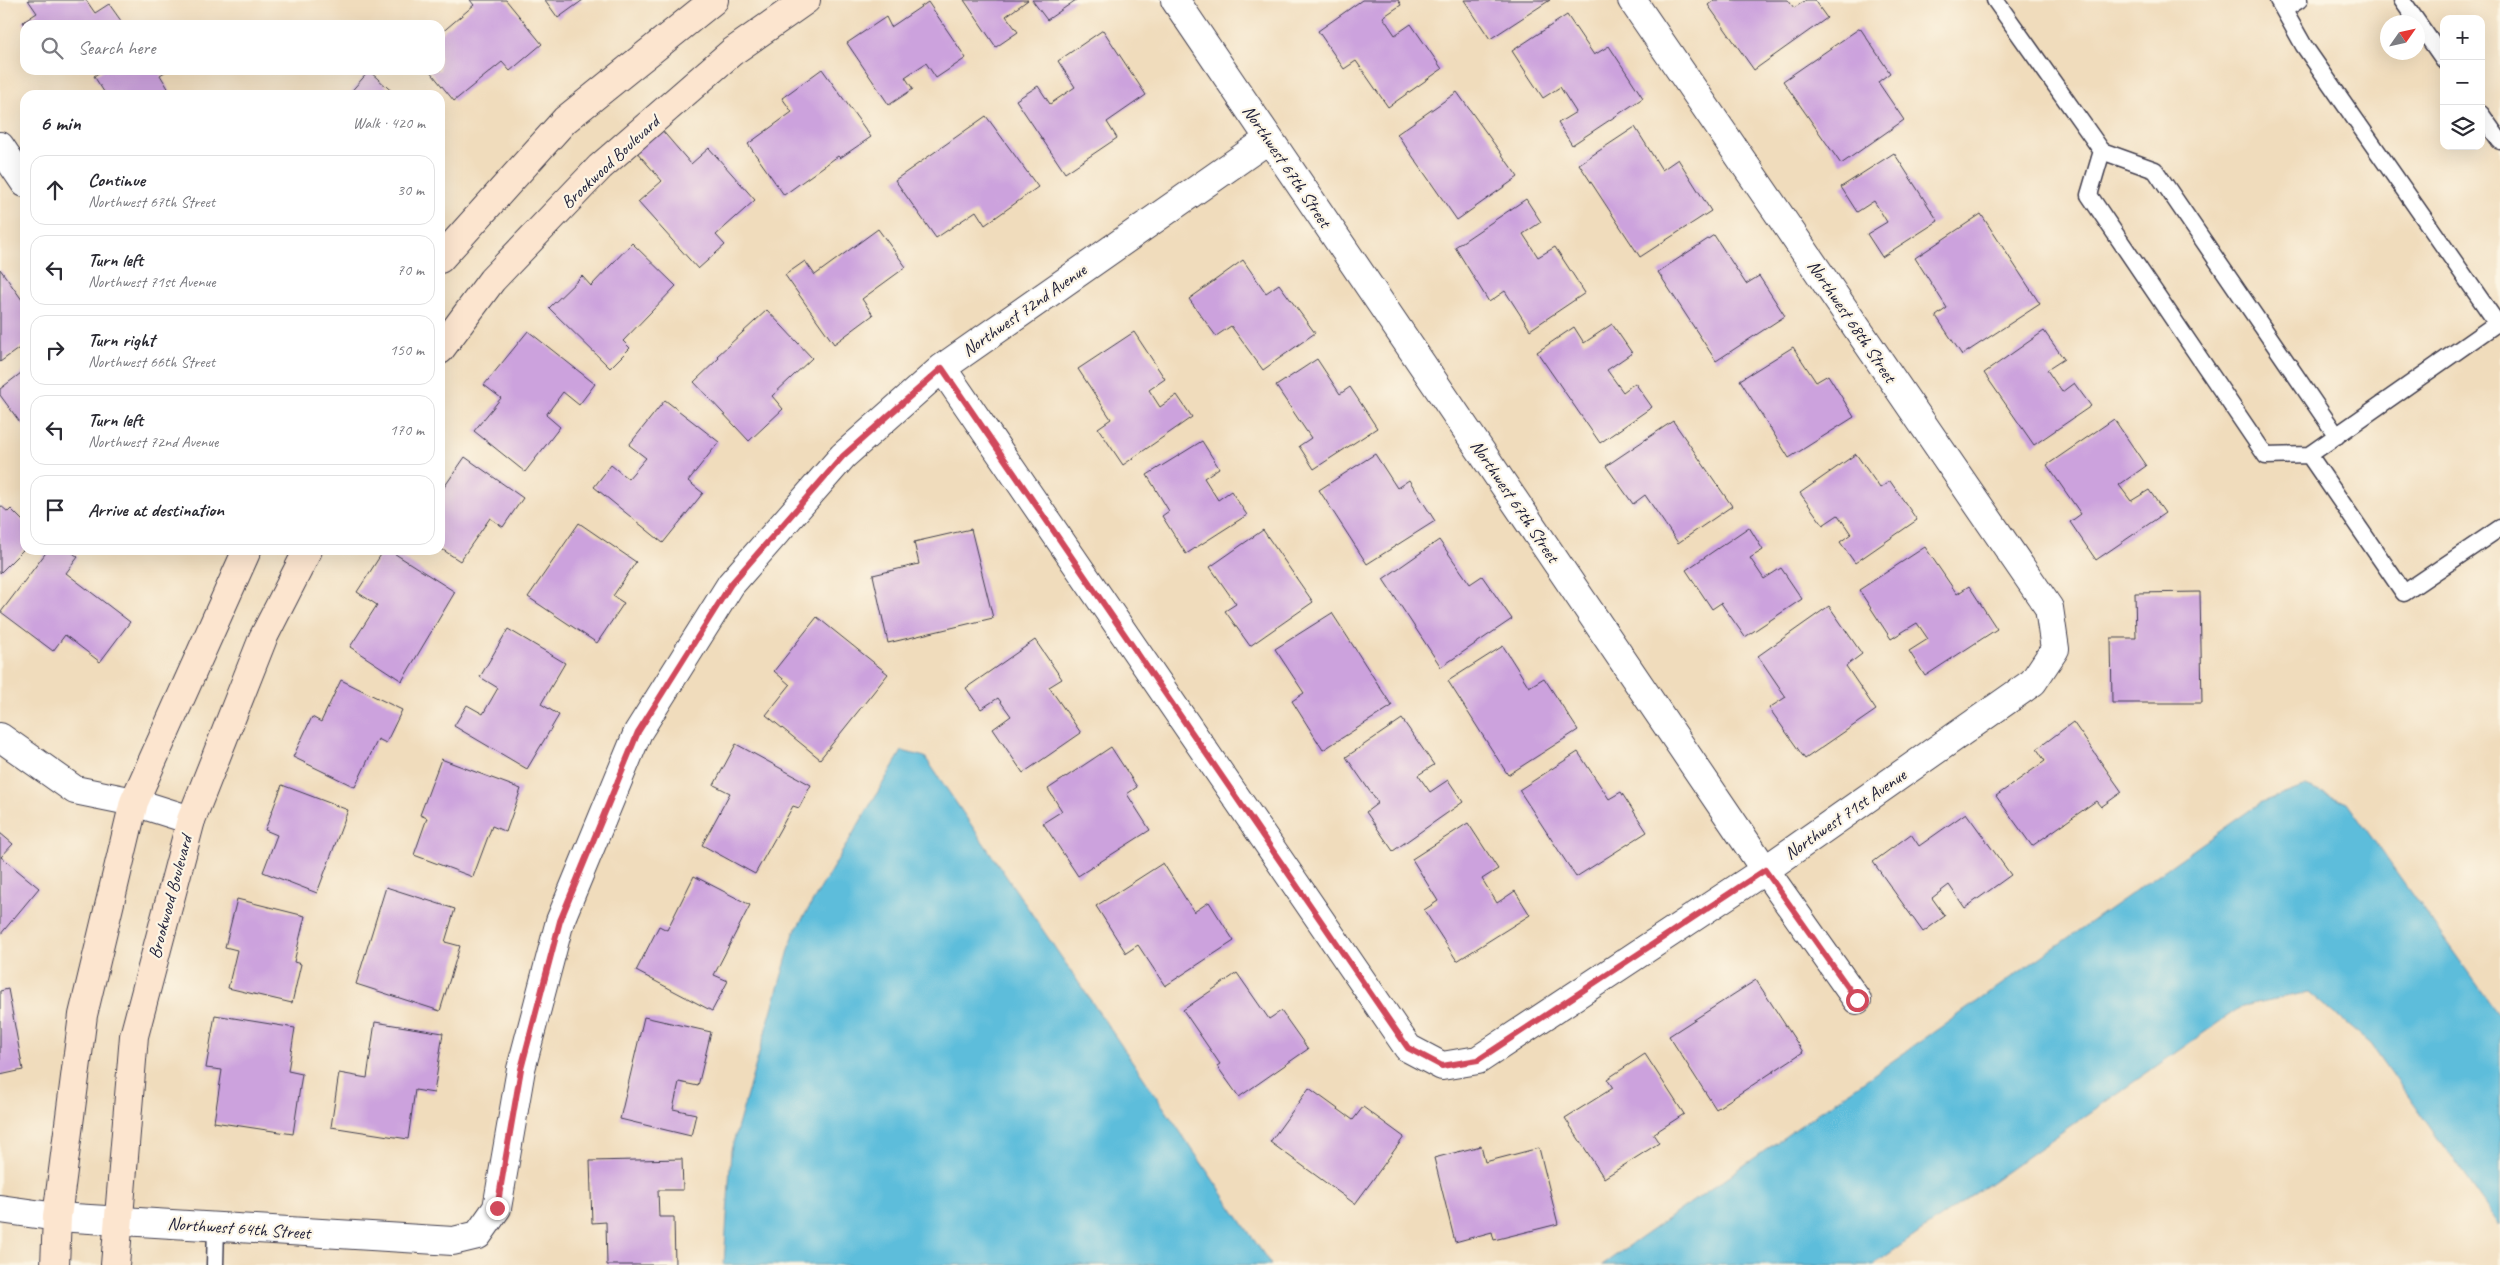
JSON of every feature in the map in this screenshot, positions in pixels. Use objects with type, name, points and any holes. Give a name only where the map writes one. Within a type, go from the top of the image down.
[{"type":"street","points":[[445,253],[565,120],[714,0]]},
{"type":"street","name":"Brookwood Boulevard","points":[[445,343],[492,280],[600,167],[732,52],[806,0]]},
{"type":"street","name":"Northwest 67th Street","points":[[1175,0],[1765,870],[1857,1000]]},
{"type":"street","name":"Northwest 68th Street","points":[[1632,0],[2049,608],[2054,649]]},
{"type":"street","name":"Northwest 72nd Avenue","points":[[478,1235],[497,1208],[521,1069],[560,921],[638,732],[731,584],[843,456],[942,368],[1269,139]]},
{"type":"street","points":[[0,146],[20,176]]},
{"type":"street","name":"Northwest 71st Avenue","points":[[942,368],[1408,1048],[1442,1066],[1478,1060],[1765,870],[2033,682],[2054,649]]},
{"type":"street","points":[[55,1265],[57,1217],[83,1015],[134,802],[245,555]]},
{"type":"street","name":"Brookwood Boulevard","points":[[115,1265],[117,1220],[134,1036],[191,820],[263,638],[305,555]]},
{"type":"street","points":[[0,737],[75,790],[134,802],[191,820]]},
{"type":"street","name":"Northwest 64th Street","points":[[0,1209],[57,1217],[453,1241],[478,1235]]},
{"type":"lane","points":[[1995,0],[2102,151],[2155,170],[2336,436]]},
{"type":"lane","points":[[2102,151],[2089,195],[2266,456],[2309,454],[2498,322],[2304,46],[2282,5],[2298,0]]},
{"type":"lane","points":[[2402,0],[2440,54]]},
{"type":"lane","points":[[2485,120],[2500,141]]},
{"type":"lane","points":[[2309,454],[2404,593],[2500,528]]},
{"type":"lane","points":[[215,1265],[216,1226]]},
{"type":"water","points":[[902,751],[925,757],[1271,1265],[724,1265],[731,1150],[794,933]]},
{"type":"water","points":[[2306,786],[2347,803],[2500,1017],[2500,1226],[2371,1044],[2309,992],[2242,1006],[1873,1265],[1602,1265],[2260,803]]},
{"type":"building","points":[[28,0],[86,0],[95,13],[109,4],[120,20],[26,20],[37,13]]},
{"type":"building","points":[[470,0],[506,0],[542,44],[510,71],[502,62],[454,101],[433,75],[445,75],[445,30],[474,5]]},
{"type":"building","points":[[545,0],[583,0],[558,18]]},
{"type":"building","points":[[964,0],[1028,0],[1006,16],[1018,32],[996,47]]},
{"type":"building","points":[[1032,0],[1076,0],[1047,20]]},
{"type":"building","points":[[1362,0],[1398,0],[1401,5],[1383,17],[1395,35],[1411,24],[1442,69],[1388,107],[1356,61],[1344,69],[1318,31]]},
{"type":"building","points":[[1464,0],[1550,0],[1490,39]]},
{"type":"building","points":[[1714,0],[1788,0],[1794,8],[1806,0],[1814,0],[1827,18],[1754,70],[1708,5]]},
{"type":"building","points":[[928,2],[966,58],[936,78],[926,63],[905,77],[913,89],[889,105],[847,43],[886,17],[891,27]]},
{"type":"building","points":[[1567,15],[1594,55],[1609,46],[1643,98],[1572,145],[1558,123],[1576,112],[1560,87],[1543,98],[1512,51]]},
{"type":"building","points":[[1860,28],[1890,73],[1878,82],[1904,120],[1841,164],[1783,81]]},
{"type":"building","points":[[1103,30],[1146,95],[1107,122],[1117,138],[1065,173],[1016,100],[1038,86],[1050,104],[1075,87],[1058,61]]},
{"type":"building","points":[[822,69],[871,137],[840,158],[838,156],[784,195],[748,144],[792,112],[782,98]]},
{"type":"building","points":[[160,75],[169,90],[103,90],[94,76]]},
{"type":"building","points":[[366,75],[374,75],[390,90],[352,90]]},
{"type":"building","points":[[1457,92],[1518,177],[1457,220],[1397,134]]},
{"type":"building","points":[[986,116],[1038,187],[985,225],[976,211],[936,238],[895,180]]},
{"type":"building","points":[[1635,127],[1662,170],[1678,159],[1711,211],[1640,257],[1579,164]]},
{"type":"building","points":[[660,128],[691,164],[709,148],[755,200],[716,235],[725,245],[698,269],[638,202],[662,181],[635,150]]},
{"type":"building","points":[[1894,153],[1938,221],[1882,257],[1867,234],[1887,222],[1874,201],[1857,212],[1841,187]]},
{"type":"building","points":[[1526,199],[1541,222],[1523,234],[1538,257],[1555,247],[1585,293],[1530,330],[1505,291],[1489,302],[1455,247]]},
{"type":"building","points":[[1981,214],[2040,304],[1962,355],[1936,316],[1947,308],[1915,258]]},
{"type":"building","points":[[878,229],[906,267],[862,299],[873,315],[834,344],[785,275],[805,261],[815,275]]},
{"type":"building","points":[[1714,235],[1746,284],[1759,276],[1785,316],[1716,361],[1658,272]]},
{"type":"building","points":[[632,243],[676,286],[623,341],[630,348],[610,368],[549,308],[582,276],[591,286]]},
{"type":"building","points":[[1243,260],[1266,293],[1279,284],[1315,333],[1263,370],[1231,326],[1216,336],[1189,299]]},
{"type":"building","points":[[0,269],[20,297],[20,348],[0,362]]},
{"type":"building","points":[[767,310],[812,358],[772,396],[783,409],[749,441],[694,382],[719,358],[717,356]]},
{"type":"building","points":[[1612,324],[1632,353],[1607,370],[1623,392],[1635,383],[1652,407],[1600,443],[1537,352],[1574,327],[1584,343]]},
{"type":"building","points":[[528,331],[595,384],[579,405],[563,392],[546,415],[560,427],[525,472],[474,431],[501,398],[484,385]]},
{"type":"building","points":[[2044,331],[2064,359],[2047,370],[2062,392],[2074,383],[2091,406],[2034,445],[1984,373]]},
{"type":"building","points":[[1134,332],[1165,379],[1149,390],[1160,407],[1177,395],[1192,417],[1123,465],[1098,428],[1111,419],[1078,369]]},
{"type":"building","points":[[1793,347],[1816,382],[1828,375],[1854,417],[1789,458],[1740,380]]},
{"type":"building","points":[[1317,359],[1340,394],[1350,387],[1377,428],[1314,469],[1299,446],[1311,438],[1276,386]]},
{"type":"building","points":[[20,374],[20,422],[0,395],[0,389]]},
{"type":"building","points":[[665,400],[719,442],[688,481],[703,493],[663,543],[594,487],[611,465],[628,479],[646,458],[629,445]]},
{"type":"building","points":[[2114,419],[2146,466],[2119,485],[2131,501],[2149,490],[2165,513],[2096,560],[2070,522],[2081,514],[2047,465]]},
{"type":"building","points":[[1673,421],[1732,506],[1678,543],[1645,495],[1633,504],[1606,466]]},
{"type":"building","points":[[1202,441],[1219,468],[1204,478],[1218,500],[1231,491],[1247,515],[1186,554],[1162,516],[1169,511],[1147,475]]},
{"type":"building","points":[[1375,454],[1397,488],[1409,480],[1435,521],[1367,564],[1319,490]]},
{"type":"building","points":[[1856,454],[1880,488],[1890,481],[1917,520],[1855,563],[1840,542],[1851,534],[1838,515],[1823,525],[1800,493]]},
{"type":"building","points":[[465,457],[523,498],[503,527],[490,518],[460,561],[445,551],[445,486]]},
{"type":"building","points":[[0,505],[8,512],[11,509],[20,518],[20,553],[0,573]]},
{"type":"building","points":[[579,523],[636,562],[613,596],[624,603],[597,643],[528,597]]},
{"type":"building","points":[[1749,527],[1763,550],[1750,558],[1764,579],[1781,568],[1802,599],[1745,637],[1721,603],[1712,609],[1686,570]]},
{"type":"building","points":[[971,529],[993,618],[888,643],[873,575],[919,564],[914,542]]},
{"type":"building","points":[[1263,530],[1313,602],[1250,646],[1225,611],[1236,604],[1210,567]]},
{"type":"building","points":[[1439,540],[1470,584],[1482,576],[1512,619],[1441,667],[1383,579]]},
{"type":"building","points":[[1925,547],[1957,594],[1969,586],[1997,629],[1925,676],[1909,651],[1928,639],[1917,623],[1891,639],[1859,590]]},
{"type":"building","points":[[44,555],[75,555],[78,557],[66,573],[130,622],[100,662],[65,635],[53,651],[1,612]]},
{"type":"building","points":[[381,555],[397,555],[455,592],[402,681],[350,647],[377,605],[357,592]]},
{"type":"building","points":[[2200,592],[2202,703],[2112,703],[2111,638],[2136,638],[2135,593]]},
{"type":"building","points":[[1829,606],[1862,654],[1846,666],[1876,710],[1805,759],[1769,708],[1786,697],[1758,656]]},
{"type":"building","points":[[1332,613],[1392,706],[1323,750],[1292,701],[1304,693],[1275,649]]},
{"type":"building","points":[[817,617],[888,674],[820,759],[766,715],[790,685],[774,671]]},
{"type":"building","points":[[508,629],[565,663],[541,704],[559,715],[527,769],[454,726],[467,705],[483,714],[498,688],[480,677]]},
{"type":"building","points":[[1035,640],[1062,679],[1049,687],[1081,733],[1023,773],[993,729],[1011,716],[998,698],[981,709],[966,688]]},
{"type":"building","points":[[1503,646],[1529,687],[1544,678],[1578,730],[1508,775],[1448,681]]},
{"type":"building","points":[[341,680],[402,710],[386,743],[378,739],[355,787],[293,757],[312,717],[321,722]]},
{"type":"building","points":[[1402,719],[1434,765],[1418,775],[1430,792],[1448,780],[1463,802],[1393,851],[1366,812],[1378,803],[1346,757]]},
{"type":"building","points":[[2073,722],[2122,792],[2101,807],[2096,801],[2032,846],[1996,796],[2045,761],[2037,749]]},
{"type":"building","points":[[736,744],[811,785],[799,808],[793,806],[755,874],[702,845],[730,793],[714,785]]},
{"type":"building","points":[[1111,747],[1137,787],[1127,794],[1150,830],[1078,876],[1043,823],[1062,811],[1048,789]]},
{"type":"building","points":[[1578,752],[1609,799],[1621,792],[1647,832],[1576,877],[1519,790]]},
{"type":"building","points":[[441,759],[521,789],[506,832],[492,826],[473,877],[414,855],[427,818],[420,815]]},
{"type":"building","points":[[282,785],[348,810],[317,893],[263,872],[277,835],[265,830]]},
{"type":"building","points":[[1966,813],[2011,875],[1965,908],[1949,885],[1932,898],[1945,916],[1923,932],[1873,862],[1911,834],[1919,846]]},
{"type":"building","points":[[1468,823],[1498,869],[1482,879],[1497,903],[1515,891],[1530,915],[1457,961],[1424,910],[1438,901],[1412,859]]},
{"type":"building","points":[[0,833],[13,844],[1,857],[39,888],[0,935]]},
{"type":"building","points":[[1163,863],[1194,912],[1209,902],[1234,941],[1165,986],[1138,945],[1126,953],[1096,906]]},
{"type":"building","points":[[694,876],[750,905],[714,975],[728,981],[712,1011],[636,971],[659,926],[667,930]]},
{"type":"building","points":[[386,887],[455,909],[445,942],[460,946],[440,1011],[356,984]]},
{"type":"building","points":[[237,899],[305,916],[294,962],[301,964],[292,1003],[228,988],[237,950],[225,947]]},
{"type":"building","points":[[1237,973],[1269,1019],[1281,1011],[1308,1049],[1239,1097],[1217,1066],[1220,1064],[1183,1010]]},
{"type":"building","points":[[1756,980],[1803,1052],[1716,1109],[1669,1036]]},
{"type":"building","points":[[8,989],[23,1070],[0,1075],[0,991]]},
{"type":"building","points":[[215,1015],[295,1028],[288,1071],[302,1074],[293,1134],[214,1122],[222,1070],[206,1068]]},
{"type":"building","points":[[644,1017],[711,1032],[698,1086],[679,1082],[673,1109],[696,1114],[691,1136],[620,1119]]},
{"type":"building","points":[[375,1022],[443,1033],[434,1093],[415,1090],[408,1139],[331,1127],[339,1073],[367,1078]]},
{"type":"building","points":[[1645,1054],[1684,1114],[1653,1134],[1659,1143],[1604,1178],[1565,1118],[1613,1088],[1607,1079]]},
{"type":"building","points":[[1309,1088],[1353,1120],[1363,1107],[1404,1137],[1355,1204],[1270,1142]]},
{"type":"building","points":[[1481,1146],[1485,1162],[1539,1148],[1558,1224],[1494,1240],[1492,1232],[1455,1242],[1434,1158]]},
{"type":"building","points":[[682,1159],[683,1190],[658,1190],[659,1217],[674,1217],[675,1265],[607,1265],[606,1222],[592,1223],[590,1161]]},
{"type":"route","points":[[497,1208],[521,1069],[560,921],[638,732],[731,584],[843,456],[942,368],[1408,1048],[1442,1066],[1478,1060],[1765,870],[1857,1000]]}]
